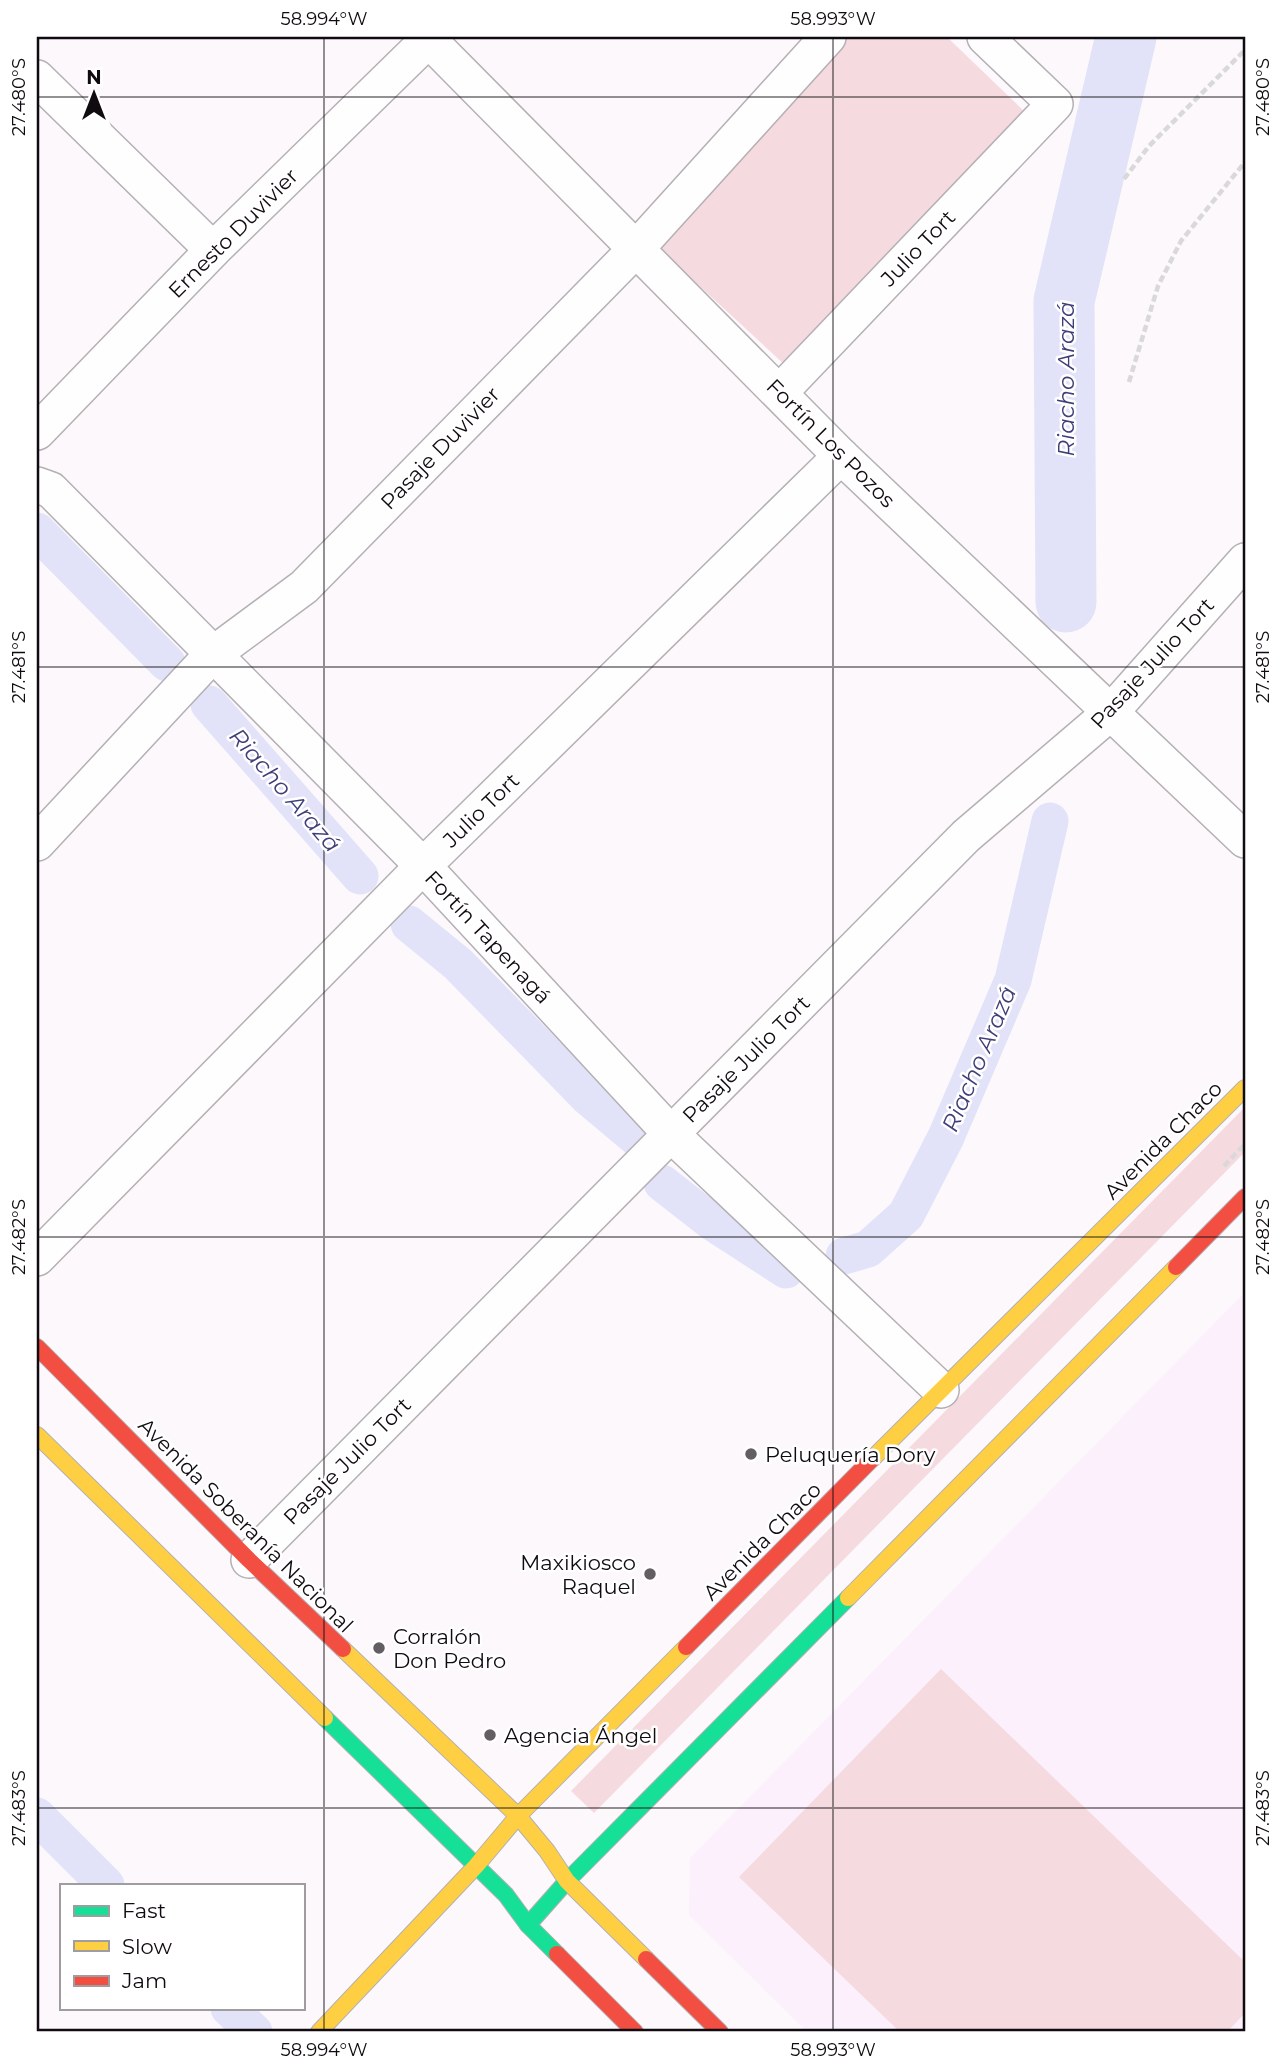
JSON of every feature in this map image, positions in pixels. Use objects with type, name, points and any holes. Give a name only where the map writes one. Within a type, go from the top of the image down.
[{"type":"main road","name":"Avenida Chaco","points":[[319,2032],[476,1866],[517,1816],[1245,1088]]},
{"type":"main road","points":[[528,1925],[567,1881],[1245,1197]]},
{"type":"main road","name":"Avenida Soberanía Nacional","points":[[37,1347],[248,1560],[517,1816],[547,1851],[567,1881],[720,2032]]},
{"type":"main road","points":[[37,1434],[506,1895],[528,1925],[635,2032]]},
{"type":"street","name":"Pasaje Duvivier","points":[[37,843],[212,655],[304,587],[635,250],[828,37]]},
{"type":"street","name":"Julio Tort","points":[[780,393],[1055,104],[985,37]]},
{"type":"street","name":"Fortín Los Pozos","points":[[429,38],[635,250],[841,456],[1245,840]]},
{"type":"street","name":"Ernesto Duvivier","points":[[37,432],[214,250],[429,38]]},
{"type":"street","points":[[37,78],[214,250]]},
{"type":"street","name":"Julio Tort","points":[[37,1258],[423,866],[841,456]]},
{"type":"street","name":"Fortín Tapenagá","points":[[37,485],[51,490],[423,866],[672,1135],[941,1390]]},
{"type":"street","name":"Pasaje Julio Tort","points":[[248,1560],[966,836],[1110,713],[1245,561]]},
{"type":"path","points":[[1124,179],[1149,146],[1245,50]]},
{"type":"path","points":[[1129,382],[1158,286],[1181,241],[1245,162]]},
{"type":"shaded area","points":[[848,37],[947,37],[1027,114],[785,365],[655,245]]},
{"type":"shaded area","points":[[1245,1107],[1245,1152],[594,1813],[571,1791]]},
{"type":"shaded area","points":[[1245,1292],[1245,2032],[807,2032],[689,1915],[690,1858]]},
{"type":"shaded area","points":[[941,1669],[1245,1962],[1245,2013],[1227,2032],[900,2032],[739,1877]]},
{"type":"waterway","name":"Riacho Arazá","points":[[1066,602],[1064,301],[1126,37]]},
{"type":"waterway","name":"Riacho Arazá","points":[[37,531],[167,663]]},
{"type":"waterway","name":"Riacho Arazá","points":[[209,704],[360,876]]},
{"type":"waterway","name":"Riacho Arazá","points":[[844,1256],[868,1249],[906,1215],[946,1137],[1013,980],[1050,821]]},
{"type":"waterway","name":"Riacho Arazá","points":[[409,924],[458,964],[588,1097],[637,1138]]},
{"type":"waterway","name":"Riacho Arazá","points":[[662,1183],[712,1222],[786,1270]]},
{"type":"waterway","points":[[37,1816],[105,1884]]},
{"type":"waterway","points":[[231,2010],[254,2032]]},
{"type":"traffic: fast","points":[[528,1925],[567,1881],[848,1598]]},
{"type":"traffic: fast","points":[[325,1718],[506,1895],[528,1925],[557,1954]]},
{"type":"traffic: slow","points":[[872,1459],[1245,1088]]},
{"type":"traffic: slow","points":[[848,1598],[1176,1267]]},
{"type":"traffic: slow","points":[[37,1435],[325,1718]]},
{"type":"traffic: slow","points":[[319,2032],[476,1866],[518,1816],[686,1647]]},
{"type":"traffic: slow","points":[[343,1649],[518,1816],[567,1881],[646,1959]]},
{"type":"traffic: jam","points":[[1176,1267],[1245,1197]]},
{"type":"traffic: jam","points":[[37,1347],[249,1560],[343,1649]]},
{"type":"traffic: jam","points":[[686,1647],[872,1459]]},
{"type":"traffic: jam","points":[[557,1954],[635,2032]]},
{"type":"traffic: jam","points":[[646,1959],[720,2032]]},
{"type":"place","name":"Peluquería Dory","points":[[751,1454]]},
{"type":"place","name":"Maxikiosco Raquel","points":[[650,1574]]},
{"type":"place","name":"Corralón Don Pedro","points":[[379,1648]]},
{"type":"place","name":"Agencia Ángel","points":[[490,1735]]}]
